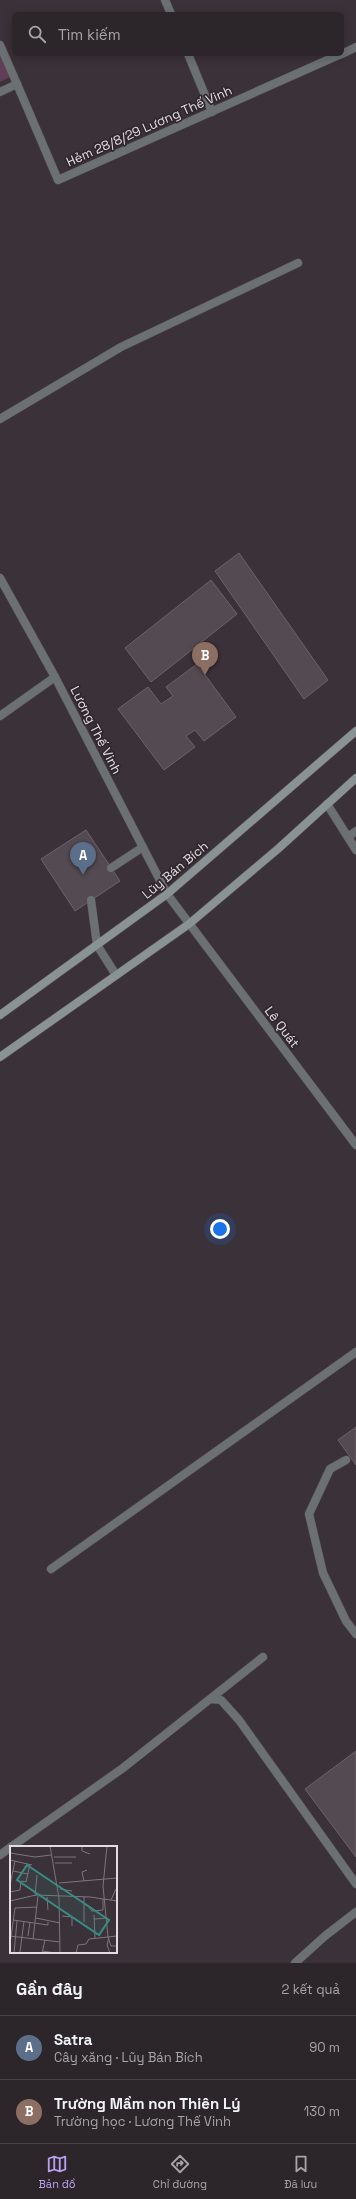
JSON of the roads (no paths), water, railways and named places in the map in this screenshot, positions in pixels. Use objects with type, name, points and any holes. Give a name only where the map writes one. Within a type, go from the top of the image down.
[{"type":"main road","name":"Lũy Bán Bích","points":[[0,1015],[167,894],[356,731]]},
{"type":"main road","points":[[0,1057],[189,924],[280,848],[356,778]]},
{"type":"street","points":[[165,0],[170,12]]},
{"type":"street","points":[[0,45],[17,84],[0,92]]},
{"type":"street","name":"Hẻm 28/8/29 Lương Thế Vinh","points":[[344,53],[356,47]]},
{"type":"street","points":[[189,56],[212,112]]},
{"type":"street","name":"Hẻm 28/8/29 Lương Thế Vinh","points":[[17,84],[58,180],[338,56]]},
{"type":"street","points":[[0,419],[122,347],[298,263]]},
{"type":"street","name":"Lương Thế Vinh","points":[[0,578],[55,677],[167,894]]},
{"type":"street","points":[[0,716],[55,677]]},
{"type":"street","points":[[327,804],[356,850]]},
{"type":"street","points":[[348,837],[356,830]]},
{"type":"street","points":[[111,868],[143,847]]},
{"type":"street","name":"Lê Quát","points":[[167,894],[356,1145]]},
{"type":"street","points":[[91,900],[97,945],[116,975]]},
{"type":"street","points":[[51,1569],[356,1352]]},
{"type":"street","points":[[346,1460],[330,1469],[309,1514],[323,1573],[346,1621],[356,1634]]},
{"type":"street","points":[[12,1846],[123,1768],[263,1657]]},
{"type":"street","points":[[211,1699],[221,1700],[239,1720],[356,1884]]},
{"type":"street","points":[[0,1855],[10,1848]]},
{"type":"street","points":[[296,1963],[324,1936],[356,1912]]},
{"type":"place","name":"Trường Mầm non Thiên Lý","points":[[205,675]]},
{"type":"place","name":"Satra","points":[[83,875]]}]
